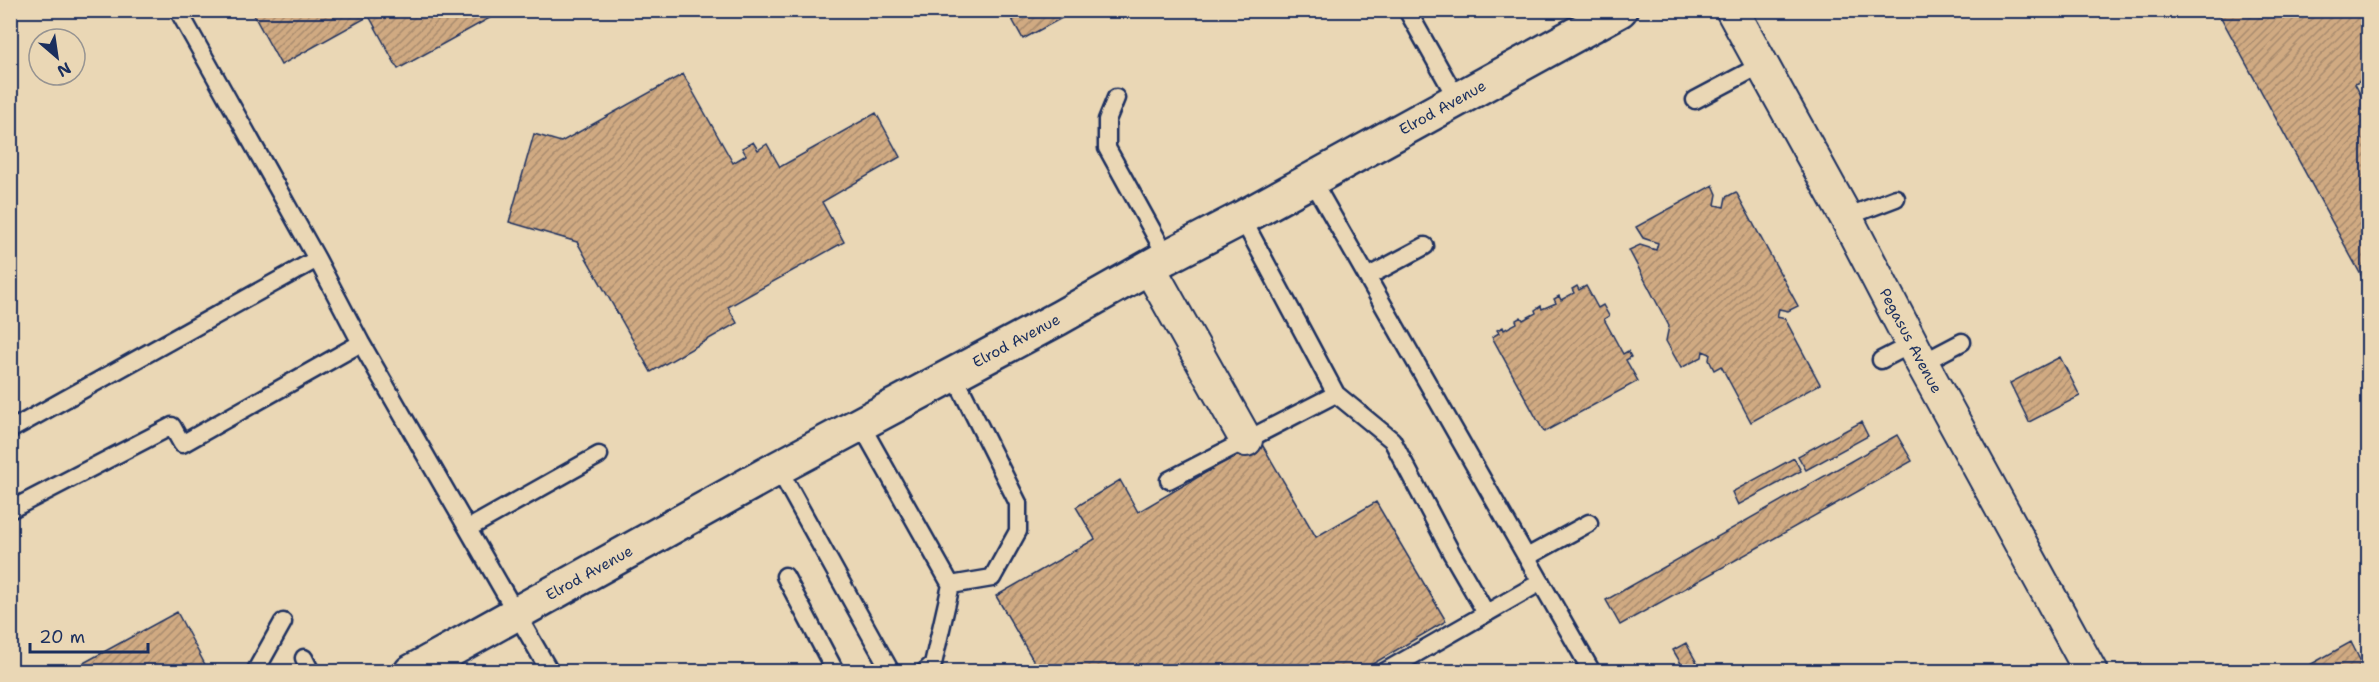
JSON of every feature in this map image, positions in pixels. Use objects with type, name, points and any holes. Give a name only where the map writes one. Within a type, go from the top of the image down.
[{"type":"street","name":"Elrod Avenue","points":[[411,672],[778,468],[1059,318],[1620,10]]},
{"type":"street","name":"Pegasus Avenue","points":[[1732,10],[2091,672]]},
{"type":"street","points":[[1158,262],[1246,440]]},
{"type":"lane","points":[[178,10],[317,259],[361,343],[550,672]]},
{"type":"lane","points":[[1407,10],[1457,99]]},
{"type":"lane","points":[[1695,100],[1763,64]]},
{"type":"lane","points":[[1116,98],[1107,120],[1107,148],[1158,262]]},
{"type":"lane","points":[[1312,180],[1592,672]]},
{"type":"lane","points":[[1846,217],[1896,198]]},
{"type":"lane","points":[[1242,218],[1336,394],[1392,440],[1486,613]]},
{"type":"lane","points":[[1367,277],[1425,246]]},
{"type":"lane","points":[[10,430],[317,259]]},
{"type":"lane","points":[[1881,360],[1917,354],[1962,342]]},
{"type":"lane","points":[[10,510],[172,426],[182,444],[361,343]]},
{"type":"lane","points":[[951,585],[992,578],[1018,531],[1018,503],[953,373]]},
{"type":"lane","points":[[1169,480],[1336,394]]},
{"type":"lane","points":[[861,425],[951,585],[933,664],[924,672]]},
{"type":"lane","points":[[469,528],[599,455]]},
{"type":"lane","points":[[778,468],[891,672]]},
{"type":"lane","points":[[1527,557],[1589,523]]},
{"type":"lane","points":[[785,576],[834,669]]},
{"type":"lane","points":[[1384,672],[1541,582]]},
{"type":"lane","points":[[255,672],[283,622]]},
{"type":"building","points":[[251,10],[504,10],[398,69],[369,16],[281,65]]},
{"type":"building","points":[[1007,10],[1058,10],[1062,18],[1023,39]]},
{"type":"building","points":[[2217,10],[2320,10],[2321,12],[2368,10],[2368,77],[2355,84],[2368,109],[2368,288]]},
{"type":"building","points":[[683,74],[733,163],[746,155],[742,148],[753,142],[758,150],[767,144],[780,167],[876,113],[900,157],[822,202],[844,242],[728,307],[737,323],[651,372],[577,242],[509,222],[534,134],[561,142]]},
{"type":"building","points":[[1713,185],[1717,194],[1715,205],[1724,207],[1726,197],[1736,192],[1798,306],[1788,311],[1779,309],[1777,317],[1785,319],[1820,384],[1751,422],[1721,366],[1714,370],[1709,360],[1710,354],[1703,351],[1702,357],[1681,368],[1666,341],[1669,326],[1629,250],[1640,245],[1656,250],[1658,243],[1643,238],[1636,227]]},
{"type":"building","points":[[1577,286],[1579,290],[1586,286],[1598,308],[1603,305],[1609,316],[1604,319],[1623,354],[1628,351],[1631,357],[1626,360],[1638,381],[1544,432],[1492,337],[1499,333],[1497,330],[1503,327],[1504,330],[1517,323],[1516,320],[1521,317],[1523,320],[1536,313],[1535,310],[1541,306],[1542,309],[1556,303],[1554,299],[1559,296],[1561,300],[1574,293],[1572,289]]},
{"type":"building","points":[[2060,357],[2080,396],[2029,422],[2010,383]]},
{"type":"building","points":[[1861,422],[1868,436],[1806,470],[1798,456]]},
{"type":"building","points":[[1897,435],[1912,461],[1620,625],[1606,600]]},
{"type":"building","points":[[1260,441],[1316,537],[1376,502],[1446,621],[1359,672],[1040,672],[996,596],[1095,539],[1076,507],[1120,480],[1138,512]]},
{"type":"building","points":[[1794,458],[1801,471],[1738,505],[1732,492]]},
{"type":"building","points":[[177,612],[209,672],[67,672]]},
{"type":"building","points":[[2351,642],[2366,672],[2297,672]]},
{"type":"building","points":[[1686,643],[1702,672],[1686,672],[1673,650]]}]
